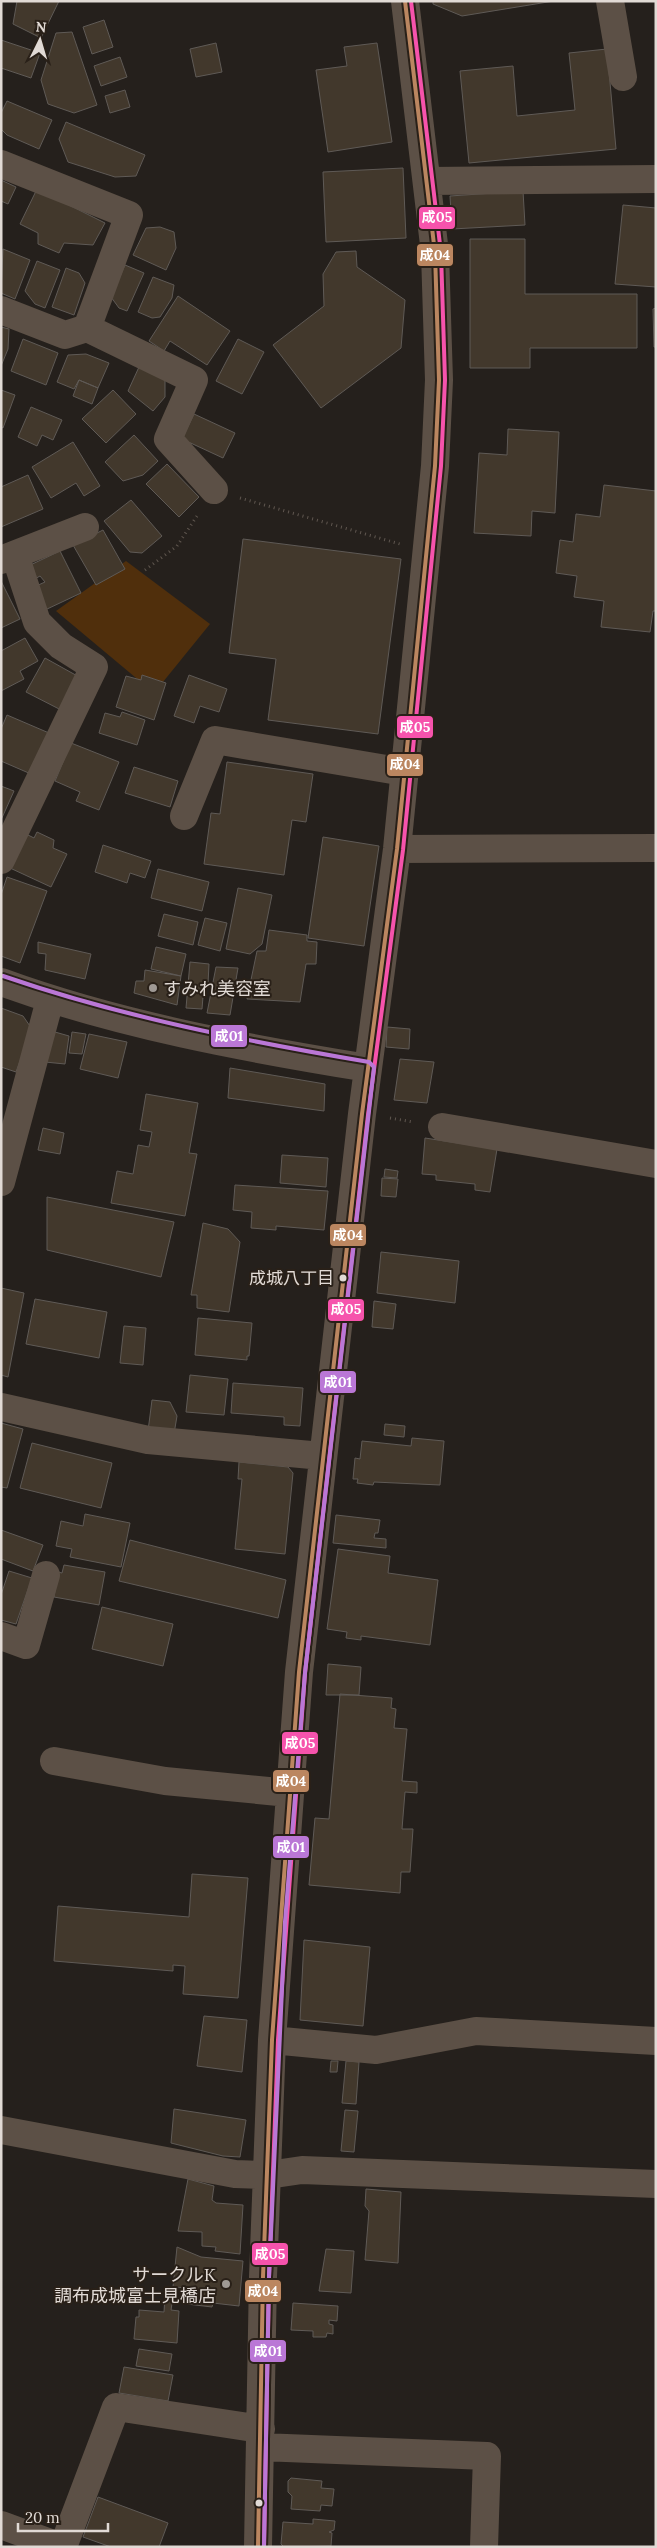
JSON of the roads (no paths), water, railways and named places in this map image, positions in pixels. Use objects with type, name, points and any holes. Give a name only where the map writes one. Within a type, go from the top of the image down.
[{"type":"street","points":[[258,2547],[263,2277],[272,2040],[299,1672],[362,1114],[397,849],[428,552],[440,380],[435,253],[428,181],[405,1]]},
{"type":"street","points":[[610,1],[623,77]]},
{"type":"street","points":[[1,164],[129,215],[87,328]]},
{"type":"street","points":[[428,181],[656,179]]},
{"type":"street","points":[[1,310],[65,335],[87,328],[194,380],[168,439],[214,490]]},
{"type":"street","points":[[1,860],[94,667],[61,646],[38,622],[8,558],[85,527]]},
{"type":"street","points":[[184,816],[219,730],[404,772]]},
{"type":"street","points":[[397,849],[656,848]]},
{"type":"street","points":[[1,982],[50,1000],[204,1038],[368,1068]]},
{"type":"street","points":[[1,1182],[50,1000]]},
{"type":"street","points":[[442,1127],[656,1164]]},
{"type":"street","points":[[1,1406],[148,1440],[322,1456]]},
{"type":"street","points":[[1,1636],[26,1645],[46,1575]]},
{"type":"street","points":[[54,1761],[165,1781],[289,1793]]},
{"type":"street","points":[[272,2040],[376,2050],[476,2031],[656,2041]]},
{"type":"street","points":[[1,2130],[235,2174],[268,2175],[302,2170],[587,2183],[656,2184]]},
{"type":"street","points":[[1,2525],[62,2547],[116,2407],[261,2438],[487,2456],[484,2547]]},
{"type":"place","name":"すみれ美容室","points":[[153,988]]},
{"type":"place","name":"成城八丁目","points":[[343,1278]]},
{"type":"place","name":"サークルK 調布成城富士見橋店","points":[[226,2284]]}]
